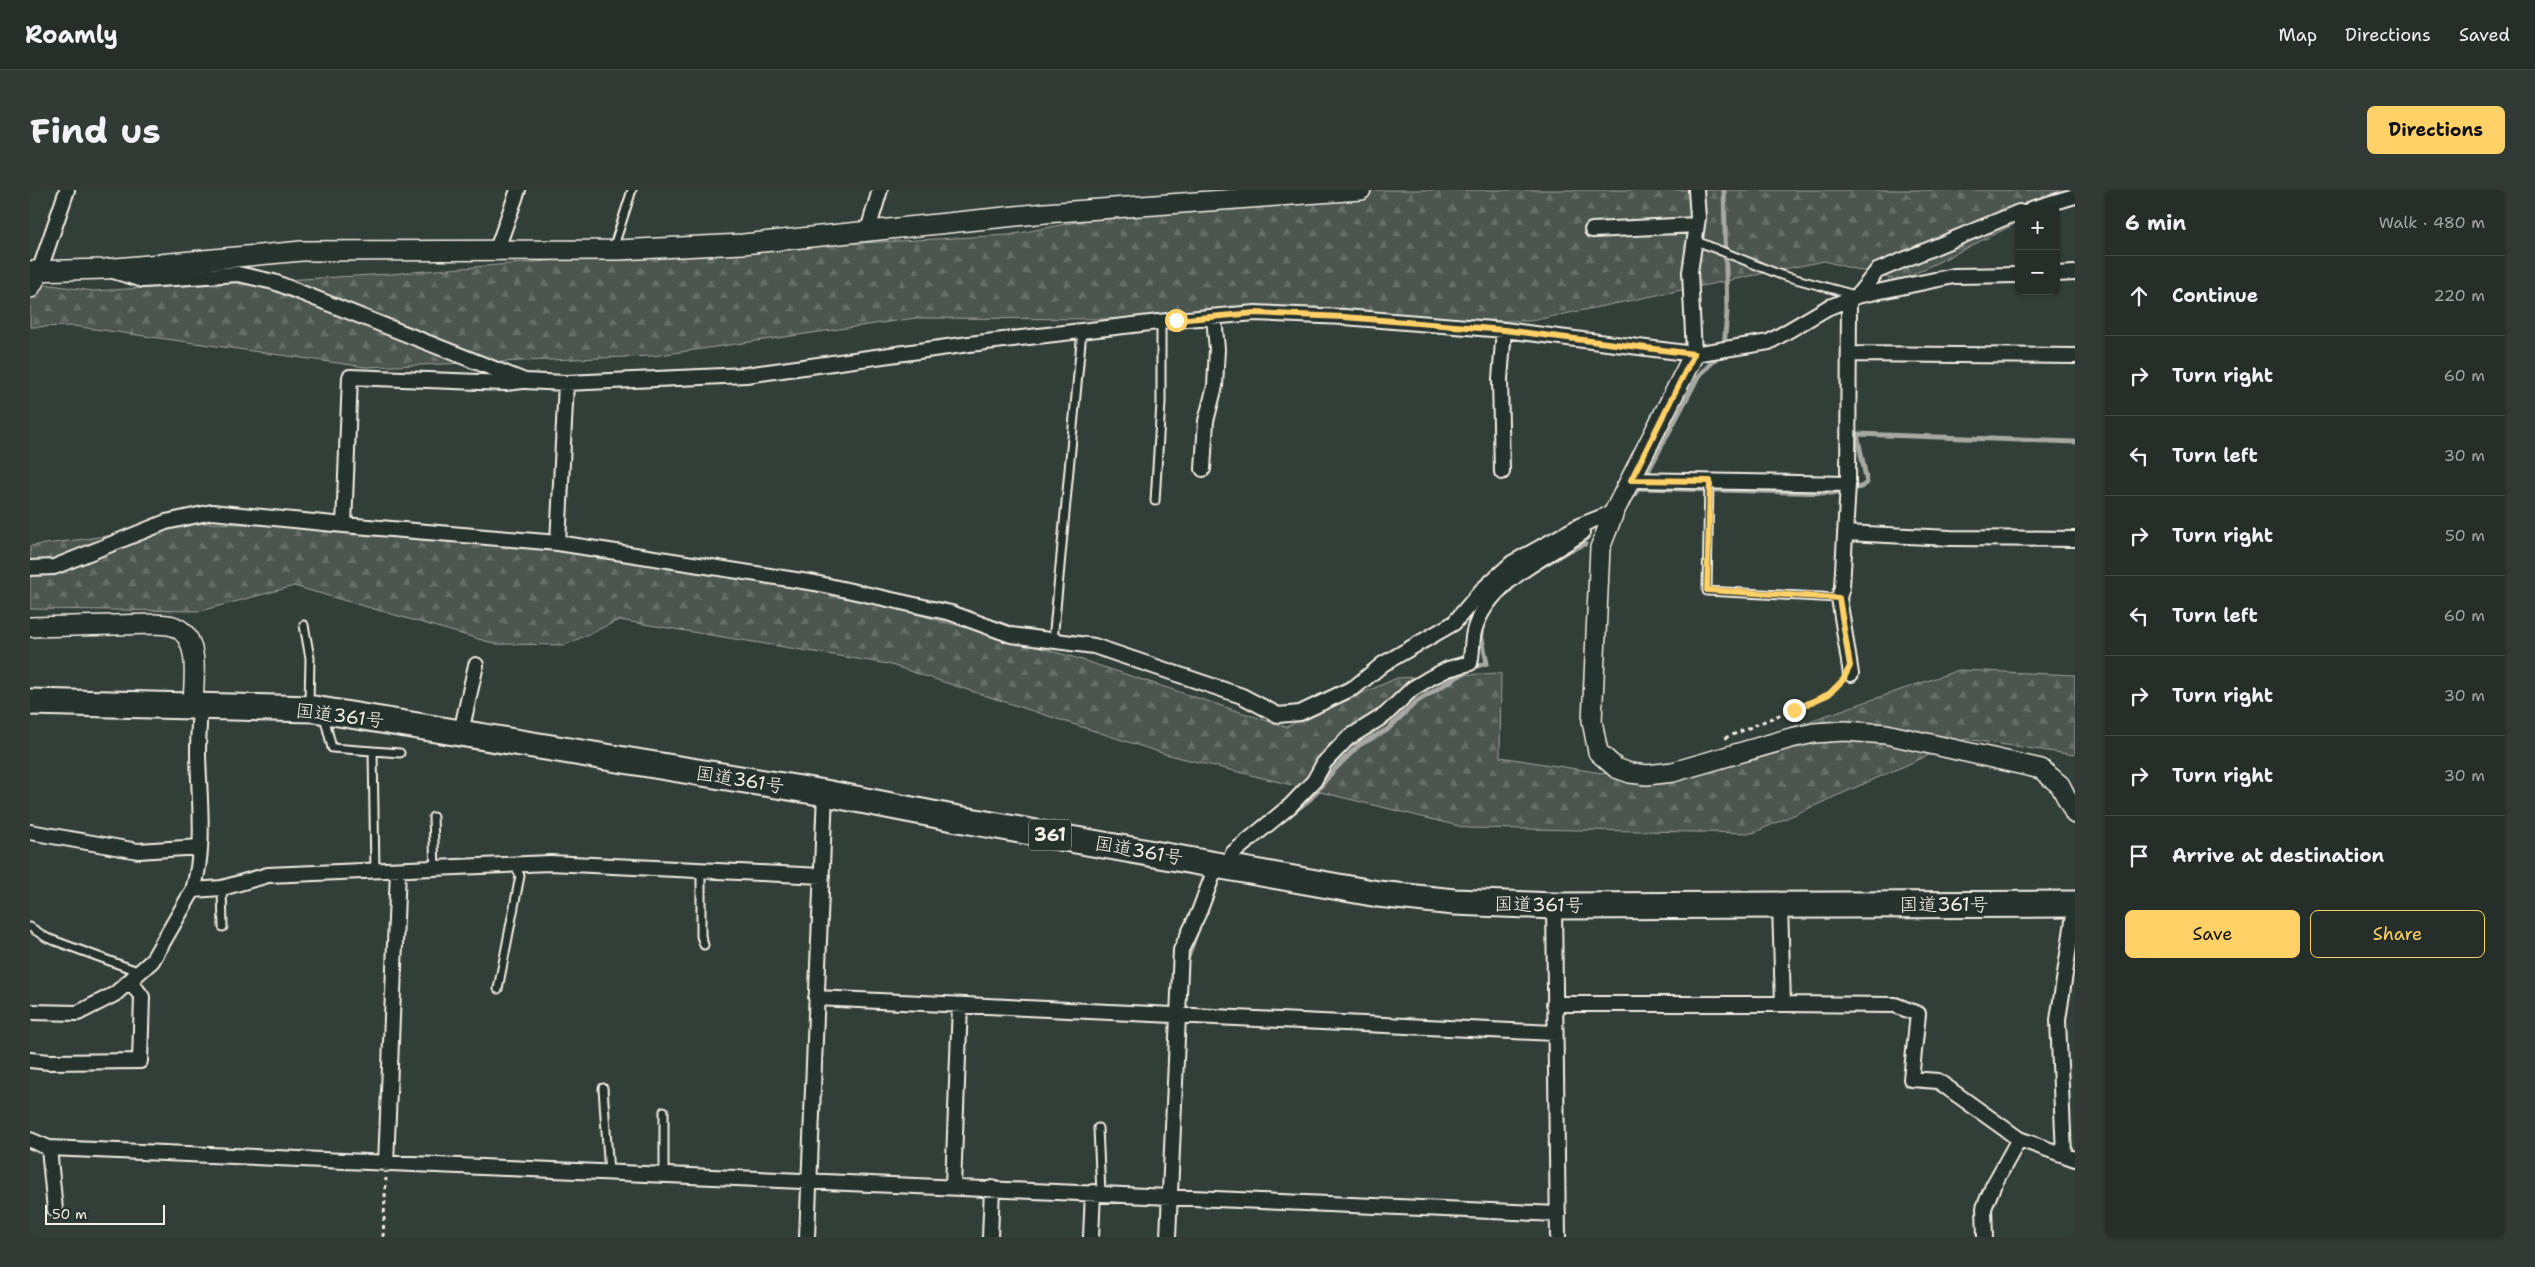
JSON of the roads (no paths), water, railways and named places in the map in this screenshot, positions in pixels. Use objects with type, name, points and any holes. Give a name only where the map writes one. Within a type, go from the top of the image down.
[{"type":"highway","name":"国道361号","points":[[30,702],[316,710],[461,732],[825,793],[953,818],[1378,894],[1454,902],[1554,906],[2075,904]]},
{"type":"street","points":[[30,288],[67,190]]},
{"type":"street","points":[[497,249],[518,190]]},
{"type":"street","points":[[868,230],[880,190]]},
{"type":"street","points":[[35,271],[105,269],[302,251],[612,250],[744,244],[868,230],[1171,201],[1361,190]]},
{"type":"street","points":[[1696,190],[1697,225],[1690,272],[1694,354],[1614,512],[1600,548],[1592,721],[1598,752],[1616,768],[1630,773],[1647,775],[1673,772],[1814,733],[1845,731],[1886,734],[2041,769],[2060,785],[2075,814]]},
{"type":"street","points":[[2044,205],[2075,196]]},
{"type":"street","points":[[1850,670],[1839,598],[1842,587],[1848,484],[1853,298],[1877,271],[2015,214]]},
{"type":"street","points":[[1592,230],[1697,225]]},
{"type":"street","points":[[105,269],[143,280],[238,274],[274,282],[525,381]]},
{"type":"street","points":[[2060,274],[2075,273]]},
{"type":"street","points":[[344,525],[350,377],[505,383],[525,381],[566,383],[746,375],[1082,330],[1255,313],[1344,317],[1504,330],[1694,354],[1769,342],[1827,308],[1853,298],[1954,276],[2015,274]]},
{"type":"street","points":[[1203,469],[1206,421],[1215,386],[1217,348],[1214,318]]},
{"type":"street","points":[[1502,472],[1500,379],[1504,330]]},
{"type":"street","points":[[1850,354],[2075,356]]},
{"type":"street","points":[[558,543],[566,383]]},
{"type":"street","points":[[1631,480],[1848,484]]},
{"type":"street","points":[[30,568],[54,567],[166,522],[212,512],[558,543],[815,583],[951,613],[1011,635],[1094,646],[1242,696],[1278,715],[1300,713],[1355,687],[1383,664],[1454,622],[1481,590],[1512,563],[1581,525],[1614,512]]},
{"type":"street","points":[[1168,1237],[1174,1197],[1181,1015],[1181,950],[1222,865],[1233,853],[1290,806],[1314,781],[1324,763],[1348,738],[1385,715],[1412,689],[1448,669],[1470,663],[1474,629],[1487,603],[1522,571],[1614,512]]},
{"type":"street","points":[[1845,533],[1950,538],[2075,539]]},
{"type":"street","points":[[30,627],[156,624],[176,627],[187,637],[193,651],[200,847],[198,872],[193,890],[152,961],[115,994],[78,1013],[30,1012]]},
{"type":"street","points":[[461,732],[476,665]]},
{"type":"street","points":[[806,1237],[825,793]]},
{"type":"street","points":[[30,832],[138,851],[200,847]]},
{"type":"street","points":[[193,890],[222,888],[268,875],[550,864],[822,876]]},
{"type":"street","points":[[386,1164],[398,870]]},
{"type":"street","points":[[1780,905],[1782,1004]]},
{"type":"street","points":[[1554,906],[1554,1032],[1558,1237]]},
{"type":"street","points":[[1554,1004],[1895,1005],[1918,1014],[1911,1079],[1938,1081],[2019,1139],[2070,1157],[2058,1020],[2075,908]]},
{"type":"street","points":[[30,1060],[49,1062],[140,1061],[142,997],[135,976]]},
{"type":"street","points":[[816,998],[1554,1032]]},
{"type":"street","points":[[953,1186],[960,1005]]},
{"type":"street","points":[[1985,1237],[1984,1208],[1993,1186],[2019,1139]]},
{"type":"street","points":[[30,1140],[49,1148],[386,1164],[1097,1192],[1558,1214]]},
{"type":"street","points":[[49,1148],[54,1210]]},
{"type":"street","points":[[990,1237],[992,1188]]},
{"type":"street","points":[[1091,1237],[1097,1192]]},
{"type":"lane","points":[[612,250],[632,190]]},
{"type":"lane","points":[[1694,240],[1781,275],[1853,298]]},
{"type":"lane","points":[[1155,501],[1161,403],[1161,322]]},
{"type":"lane","points":[[1053,641],[1082,330]]},
{"type":"lane","points":[[1710,481],[1707,590],[1839,598]]},
{"type":"lane","points":[[304,625],[316,710],[332,748],[400,753]]},
{"type":"lane","points":[[373,752],[374,871]]},
{"type":"lane","points":[[433,817],[435,868]]},
{"type":"lane","points":[[498,989],[520,876],[515,865]]},
{"type":"lane","points":[[701,870],[701,936],[704,946]]},
{"type":"lane","points":[[222,888],[223,926]]},
{"type":"lane","points":[[30,927],[47,938],[135,976]]},
{"type":"lane","points":[[603,1088],[609,1172]]},
{"type":"lane","points":[[664,1111],[664,1175]]},
{"type":"lane","points":[[1097,1192],[1098,1128]]},
{"type":"waterway","points":[[1724,190],[1727,312],[1724,347]]},
{"type":"waterway","points":[[1644,479],[1698,377],[1720,354]]},
{"type":"waterway","points":[[1639,488],[1832,493],[1861,487],[1867,483],[1857,434],[2075,442]]},
{"type":"waterway","points":[[1627,506],[1640,486]]},
{"type":"waterway","points":[[1530,573],[1566,552],[1585,544]]},
{"type":"waterway","points":[[1502,598],[1515,584]]},
{"type":"waterway","points":[[1282,821],[1311,798],[1333,771],[1359,745],[1387,730],[1416,702],[1473,667],[1487,663],[1481,634],[1482,624]]},
{"type":"waterway","points":[[1187,960],[1197,931]]}]
